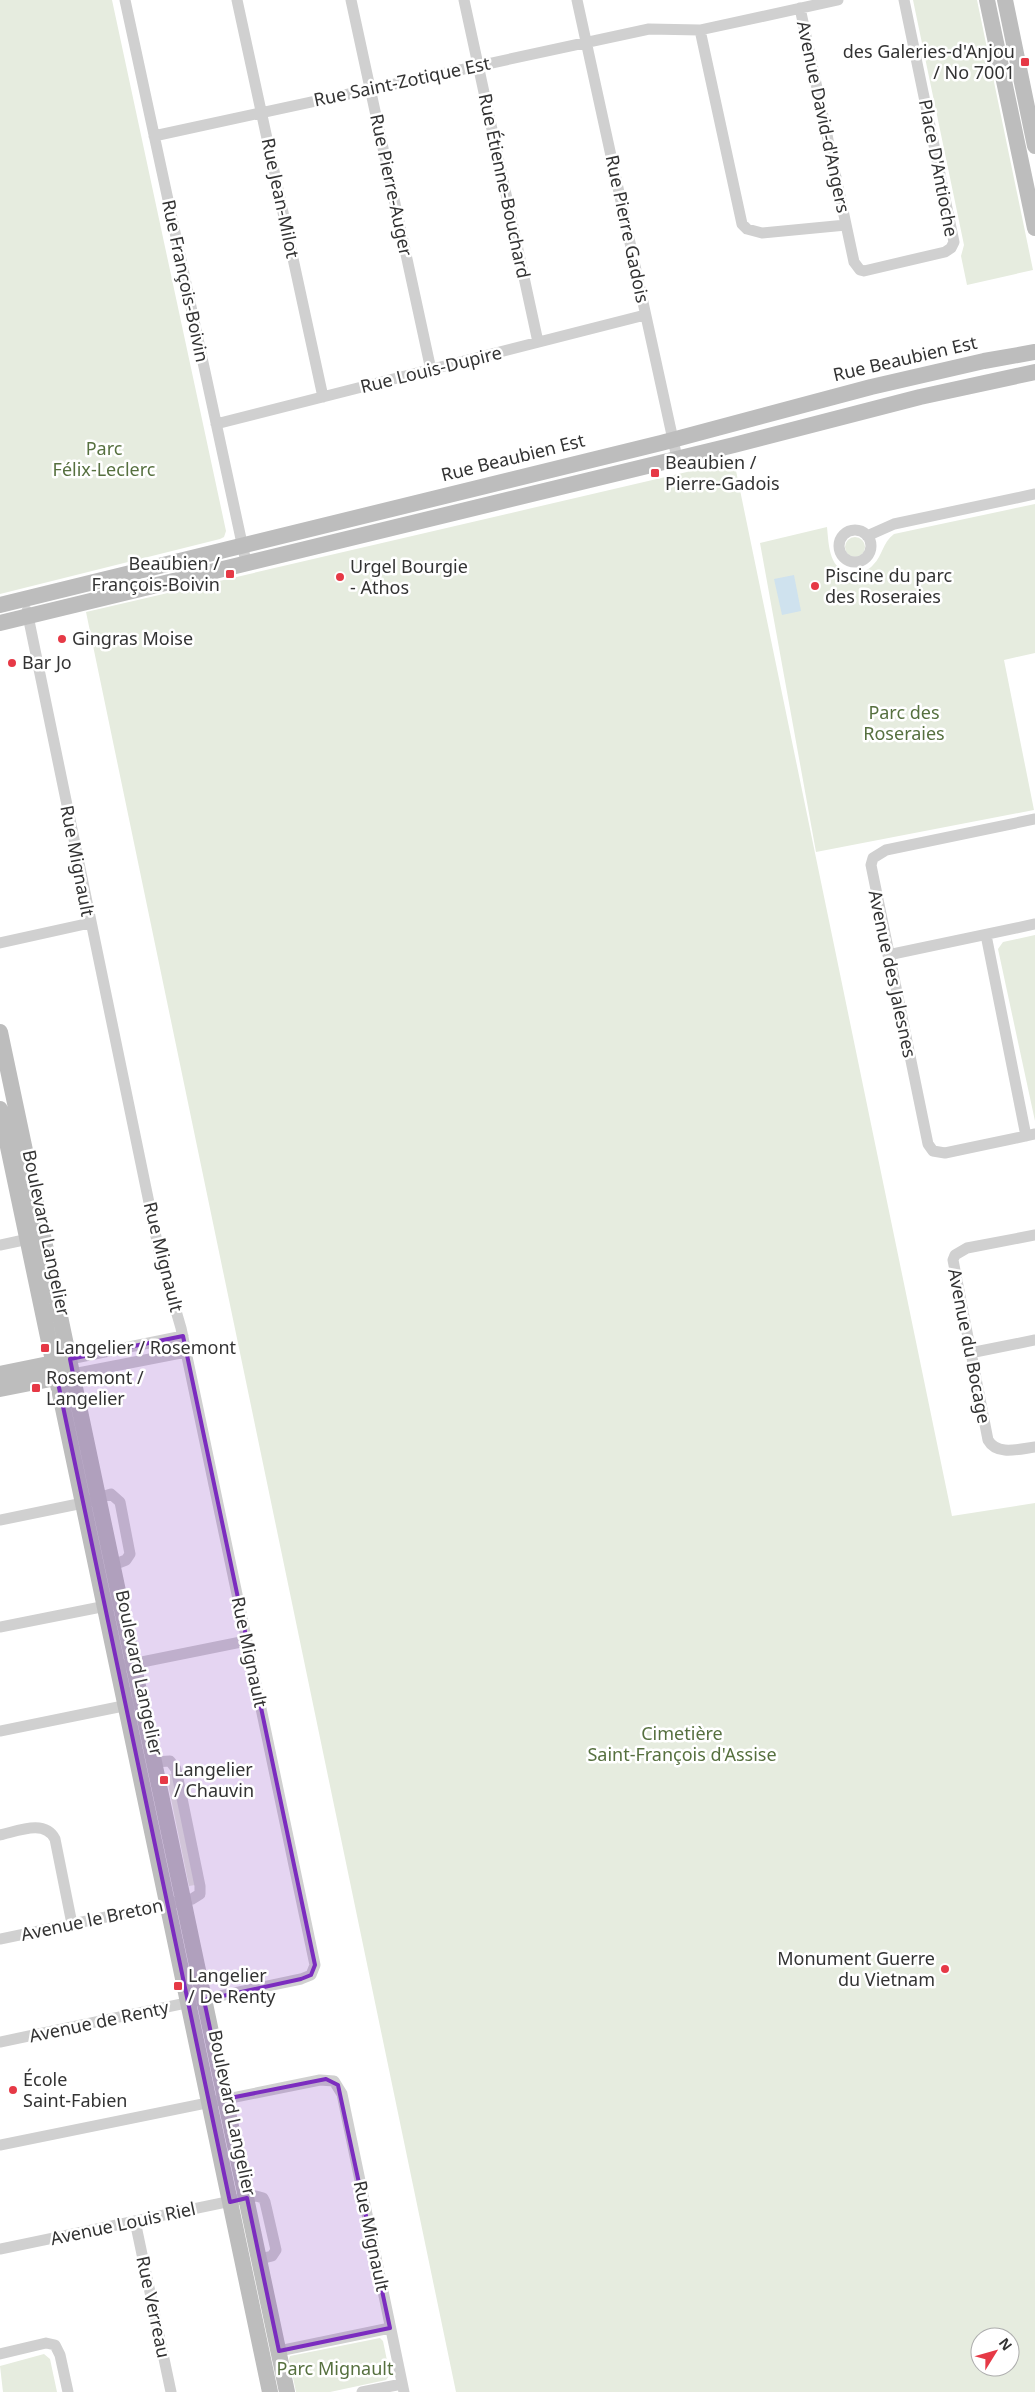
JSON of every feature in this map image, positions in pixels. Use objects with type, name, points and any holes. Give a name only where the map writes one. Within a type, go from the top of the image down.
[{"type":"street","name":"Rue François-Boivin","points":[[125,0],[246,562]]},
{"type":"street","name":"Rue Jean-Milot","points":[[237,0],[323,397]]},
{"type":"street","name":"Rue Pierre-Auger","points":[[351,0],[431,370]]},
{"type":"street","name":"Rue Étienne-Bouchard","points":[[464,0],[538,342]]},
{"type":"street","name":"Rue Pierre Gadois","points":[[577,0],[677,458]]},
{"type":"street","name":"Rue Saint-Zotique Est","points":[[154,136],[649,29],[700,30],[838,0]]},
{"type":"street","name":"Place D'Antioche","points":[[846,225],[854,262],[860,270],[864,271],[945,252],[951,248],[954,242],[904,0]]},
{"type":"street","points":[[987,0],[1035,228]]},
{"type":"street","points":[[1005,0],[1035,146]]},
{"type":"street","name":"Avenue David-d'Angers","points":[[800,8],[846,225]]},
{"type":"street","points":[[700,30],[742,224],[747,230],[762,233],[846,225]]},
{"type":"street","name":"Rue Louis-Dupire","points":[[216,424],[645,315]]},
{"type":"street","name":"Rue Beaubien Est","points":[[0,605],[672,439],[871,386],[984,361],[1035,352]]},
{"type":"street","points":[[0,623],[559,485],[1035,372]]},
{"type":"street","points":[[871,386],[877,408]]},
{"type":"street","points":[[555,468],[559,485]]},
{"type":"street","points":[[867,536],[894,524],[1035,494]]},
{"type":"street","name":"Rue Mignault","points":[[25,599],[90,923],[160,1256],[183,1336],[314,1960],[313,1972]]},
{"type":"street","name":"Avenue des Jalesnes","points":[[1031,1135],[945,1153],[933,1151],[925,1136],[871,874],[873,858],[878,853],[886,850],[1035,819]]},
{"type":"street","points":[[0,943],[90,923]]},
{"type":"street","points":[[888,955],[1035,924]]},
{"type":"street","points":[[986,935],[1031,1135]]},
{"type":"street","name":"Boulevard Langelier","points":[[1,1038],[10,1141]]},
{"type":"street","name":"Boulevard Langelier","points":[[0,1109],[72,1367],[113,1565],[113,1604]]},
{"type":"street","name":"Avenue du Bocage","points":[[1035,1235],[968,1248],[955,1255],[953,1268],[988,1440],[991,1446],[1001,1450],[1035,1447]]},
{"type":"street","points":[[0,1245],[35,1238]]},
{"type":"street","name":"Boulevard Langelier","points":[[35,1238],[55,1370],[83,1503],[113,1604],[217,2100],[246,2198],[287,2392]]},
{"type":"street","points":[[72,1367],[183,1336]]},
{"type":"street","points":[[970,1353],[1035,1340]]},
{"type":"street","points":[[0,1374],[55,1370],[186,1352]]},
{"type":"street","points":[[0,1389],[55,1370]]},
{"type":"street","points":[[0,1520],[99,1498]]},
{"type":"street","points":[[0,1627],[113,1604]]},
{"type":"street","points":[[126,1665],[246,1641]]},
{"type":"street","points":[[0,1731],[134,1703]]},
{"type":"street","name":"Boulevard Langelier","points":[[134,1703],[154,1762],[176,1903]]},
{"type":"street","points":[[0,1835],[42,1827],[52,1832],[72,1924]]},
{"type":"street","name":"Avenue le Breton","points":[[0,1939],[176,1903]]},
{"type":"street","name":"Avenue de Renty","points":[[0,2042],[302,1979],[313,1972]]},
{"type":"street","name":"Rue Mignault","points":[[217,2100],[326,2079],[334,2081],[342,2094],[403,2388]]},
{"type":"street","points":[[0,2145],[217,2100]]},
{"type":"street","name":"Boulevard Langelier","points":[[217,2100],[230,2202],[270,2392]]},
{"type":"street","name":"Avenue Louis Riel","points":[[0,2249],[246,2198]]},
{"type":"street","name":"Rue Verreau","points":[[135,2221],[171,2392]]},
{"type":"street","points":[[279,2350],[390,2328]]},
{"type":"street","points":[[0,2354],[46,2344],[55,2345],[60,2355],[68,2392]]},
{"type":"street","points":[[362,2392],[403,2388]]},
{"type":"highlighted area","points":[[183,1336],[315,1965],[311,1975],[301,1979],[204,2000],[225,2099],[326,2079],[338,2085],[390,2328],[279,2351],[247,2198],[230,2202],[57,1378],[73,1374],[70,1359]]},
{"type":"green space","name":"Parc Félix-Leclerc","points":[[0,0],[112,0],[226,531],[224,537],[220,539],[0,594]]},
{"type":"green space","points":[[913,0],[977,0],[1033,270],[967,285],[961,256],[964,245]]},
{"type":"green space","name":"Cimetière Saint-François d'Assise","points":[[734,461],[952,1516],[1035,1503],[1035,2392],[456,2392],[86,612]]},
{"type":"green space","name":"Parc des Roseraies","points":[[1035,504],[1035,653],[1004,660],[1034,810],[816,852],[760,543],[827,527],[830,551],[835,564],[840,569],[861,572],[873,565],[887,541],[894,534]]},
{"type":"green space","points":[[855,537],[862,540],[865,547],[862,554],[855,557],[848,554],[845,547],[848,540]]},
{"type":"green space","points":[[1035,935],[1035,1121],[998,949],[1003,942]]},
{"type":"green space","points":[[172,1774],[195,1885],[189,1886],[168,1784],[170,1783],[169,1778],[166,1775]]},
{"type":"green space","name":"Parc Mignault","points":[[380,2338],[383,2341],[390,2375],[386,2380],[330,2392],[296,2392],[290,2356]]},
{"type":"green space","points":[[44,2354],[50,2359],[57,2392],[3,2392],[0,2366]]},
{"type":"water","points":[[794,575],[801,611],[782,615],[774,579]]},
{"type":"place","name":"des Galeries-d'Anjou / No 7001","points":[[1025,62]]},
{"type":"place","name":"Beaubien / Pierre-Gadois","points":[[655,473]]},
{"type":"place","name":"Beaubien / François-Boivin","points":[[230,574]]},
{"type":"place","name":"Urgel Bourgie - Athos","points":[[340,577]]},
{"type":"place","name":"Piscine du parc des Roseraies","points":[[815,586]]},
{"type":"place","name":"Gingras Moise","points":[[62,639]]},
{"type":"place","name":"Bar Jo","points":[[12,663]]},
{"type":"place","name":"Langelier / Rosemont","points":[[45,1348]]},
{"type":"place","name":"Rosemont / Langelier","points":[[36,1388]]},
{"type":"place","name":"Langelier / Chauvin","points":[[164,1780]]},
{"type":"place","name":"Monument Guerre du Vietnam","points":[[945,1969]]},
{"type":"place","name":"Langelier / De Renty","points":[[178,1986]]},
{"type":"place","name":"École Saint-Fabien","points":[[13,2090]]}]
